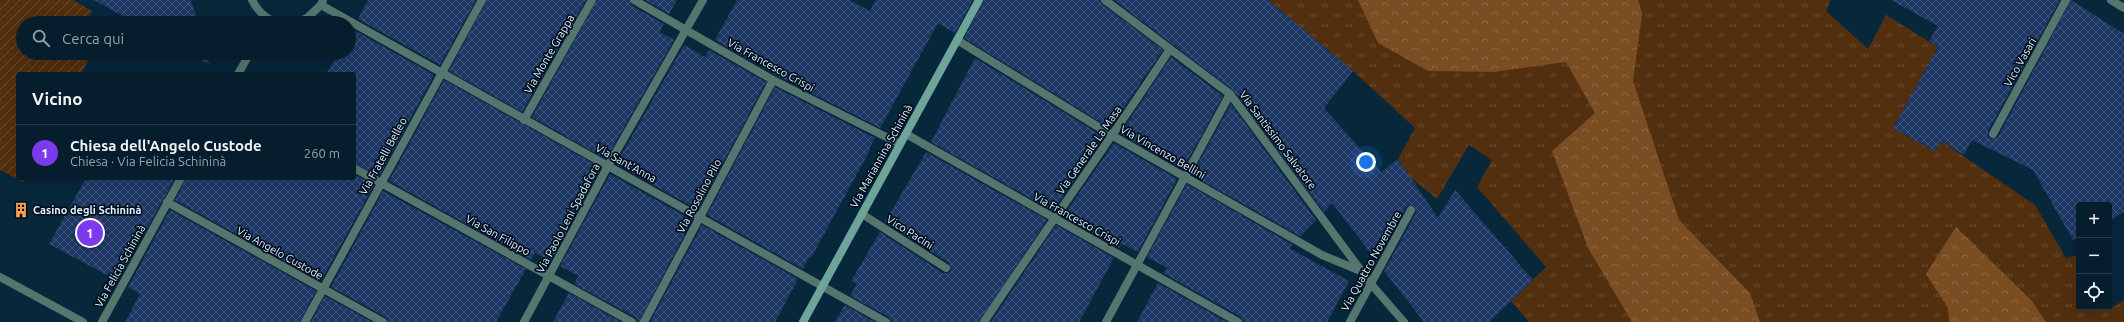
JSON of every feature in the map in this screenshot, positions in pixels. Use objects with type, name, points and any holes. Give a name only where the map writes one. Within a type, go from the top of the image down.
[{"type":"main road","name":"Via Mariannina Schininà","points":[[803,322],[979,0]]},
{"type":"street","points":[[252,0],[263,16]]},
{"type":"street","name":"Via Fratelli Belleo","points":[[304,322],[482,0]]},
{"type":"street","name":"Via Monte Grappa","points":[[524,120],[592,0]]},
{"type":"street","name":"Via Francesco Crispi","points":[[634,0],[773,80],[900,144]]},
{"type":"street","name":"Via Paolo Leni Spadafora","points":[[524,322],[608,166],[703,0]]},
{"type":"street","name":"Via Santissimo Salvatore","points":[[1106,0],[1230,94],[1371,284],[1404,322]]},
{"type":"street","name":"Vico Vasari","points":[[1993,134],[2066,0]]},
{"type":"street","points":[[2111,0],[2124,8]]},
{"type":"street","points":[[309,16],[322,3]]},
{"type":"street","name":"Via Sant'Anna","points":[[322,3],[342,16]]},
{"type":"street","name":"Via Sant'Anna","points":[[356,25],[886,322]]},
{"type":"street","name":"Via Vincenzo Bellini","points":[[957,40],[1113,136],[1322,255],[1363,272]]},
{"type":"street","name":"Via Generale La Masa","points":[[984,322],[1054,218],[1113,136],[1170,49]]},
{"type":"street","points":[[239,72],[246,60]]},
{"type":"street","name":"Via Rosolino Pilo","points":[[644,322],[773,80]]},
{"type":"street","points":[[1106,322],[1230,94]]},
{"type":"street","name":"Via Francesco Crispi","points":[[906,134],[1238,322]]},
{"type":"street","name":"Via San Filippo","points":[[356,169],[632,322]]},
{"type":"street","name":"Via Felicia Schininà","points":[[102,322],[180,180]]},
{"type":"street","name":"Via Angelo Custode","points":[[167,202],[383,322]]},
{"type":"street","name":"Via Quattro Novembre","points":[[1350,322],[1412,210]]},
{"type":"street","name":"Vico Pacini","points":[[862,214],[946,268]]},
{"type":"street","points":[[0,277],[83,322]]},
{"type":"green space","points":[[0,0],[73,0],[92,11],[89,16],[16,16],[16,60],[88,60],[82,72],[16,72],[16,178],[0,170]]},
{"type":"green space","points":[[1268,0],[1831,0],[1826,11],[1868,49],[1886,15],[1938,47],[1893,128],[1934,151],[1941,141],[2035,205],[2066,258],[2076,256],[2076,310],[2112,310],[2112,307],[2124,300],[2124,322],[1529,322],[1511,301],[1546,267],[1477,187],[1492,160],[1469,145],[1437,199],[1410,177],[1398,159],[1415,128],[1353,71]]},
{"type":"green space","points":[[1358,0],[1638,0],[1642,14],[1633,81],[1679,220],[1750,293],[1760,322],[1632,322],[1588,248],[1552,151],[1595,113],[1566,62],[1494,72],[1428,71],[1378,43]]},
{"type":"green space","points":[[1956,227],[2031,300],[2046,322],[1949,322],[1948,308],[1926,274]]},
{"type":"building","points":[[94,0],[191,0],[196,16],[123,16]]},
{"type":"building","points":[[368,0],[476,0],[440,65],[358,19]]},
{"type":"building","points":[[487,0],[586,0],[522,112],[449,71]]},
{"type":"building","points":[[597,0],[629,0],[631,5],[664,24],[660,32],[674,40],[606,159],[532,117]]},
{"type":"building","points":[[645,0],[677,0],[669,14]]},
{"type":"building","points":[[737,0],[849,0],[870,11],[876,0],[973,0],[955,33],[938,23],[880,128],[776,75],[715,40]]},
{"type":"building","points":[[984,0],[1100,0],[1102,4],[1163,50],[1110,128],[964,38]]},
{"type":"building","points":[[1114,0],[1268,0],[1353,71],[1324,108],[1381,172],[1398,159],[1438,218],[1455,190],[1533,280],[1489,322],[1424,322],[1384,271],[1416,213],[1415,207],[1410,205],[1406,207],[1377,261],[1332,203],[1324,212],[1233,90]]},
{"type":"building","points":[[1891,0],[2060,0],[1988,131],[1988,137],[1993,139],[1998,137],[2071,0],[2124,34],[2124,212],[2112,219],[2112,202],[2076,202],[2076,238],[2073,240],[2033,170],[1972,140],[1964,155],[1941,141],[1935,151],[1893,128],[1938,47],[1929,41],[1938,26]]},
{"type":"building","points":[[356,31],[434,75],[379,176],[356,164],[356,72],[327,72],[335,60],[356,60]]},
{"type":"building","points":[[684,45],[705,57],[709,50],[766,82],[698,210],[616,164]]},
{"type":"building","points":[[1171,57],[1223,96],[1183,169],[1120,134]]},
{"type":"building","points":[[975,58],[1104,137],[1053,211],[931,142]]},
{"type":"building","points":[[202,60],[208,60],[209,64]]},
{"type":"building","points":[[444,80],[601,168],[551,261],[535,253],[531,260],[389,181]]},
{"type":"building","points":[[775,87],[875,138],[869,149],[870,150],[811,258],[809,257],[803,269],[707,215]]},
{"type":"building","points":[[1231,104],[1316,220],[1300,236],[1192,175]]},
{"type":"building","points":[[1114,143],[1177,179],[1138,252],[1122,244],[1119,248],[1063,216]]},
{"type":"building","points":[[926,152],[1047,220],[979,322],[891,322],[889,317],[850,296],[857,284],[851,281],[880,232],[943,273],[948,273],[951,271],[949,263],[885,222]]},
{"type":"building","points":[[610,174],[692,220],[639,322],[635,317],[574,284],[578,276],[560,266]]},
{"type":"building","points":[[356,175],[374,185],[321,281],[175,200],[185,180],[356,180]]},
{"type":"building","points":[[85,180],[174,180],[118,281],[49,244]]},
{"type":"building","points":[[1187,184],[1293,245],[1289,248],[1349,281],[1327,322],[1243,322],[1241,317],[1163,273],[1167,268],[1147,257]]},
{"type":"building","points":[[383,191],[526,269],[496,322],[388,322],[386,317],[331,287]]},
{"type":"building","points":[[170,210],[316,291],[300,322],[125,322],[140,294],[128,287]]},
{"type":"building","points":[[702,225],[798,279],[775,322],[650,322]]},
{"type":"building","points":[[1056,225],[1114,258],[1079,322],[991,322]]},
{"type":"building","points":[[1158,283],[1227,322],[1137,322]]},
{"type":"building","points":[[569,293],[621,322],[553,322]]},
{"type":"building","points":[[325,296],[372,322],[311,322]]},
{"type":"building","points":[[845,305],[875,322],[835,322]]},
{"type":"place","name":"Casino degli Schininà","points":[[21,210]]},
{"type":"place","name":"Chiesa dell'Angelo Custode","points":[[90,233]]}]
